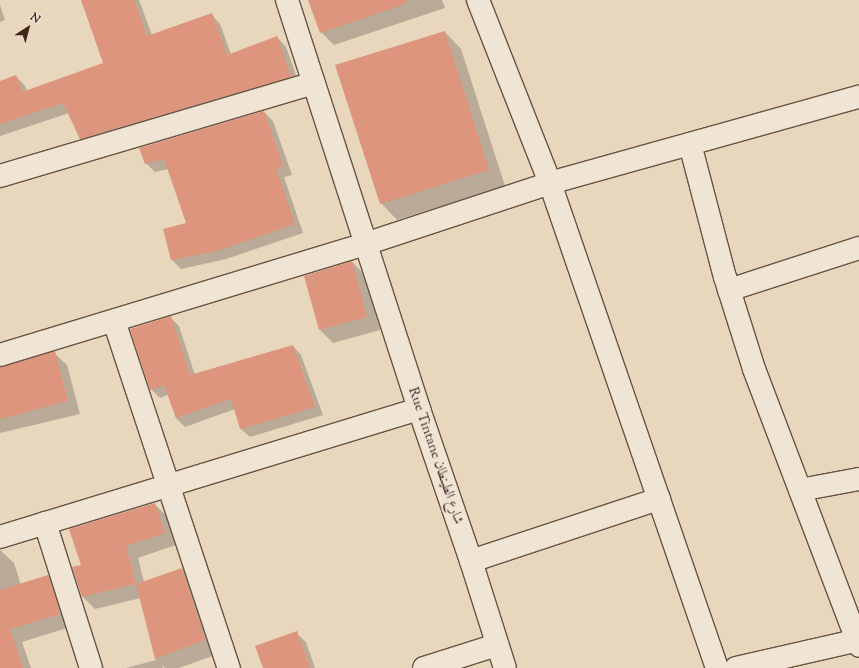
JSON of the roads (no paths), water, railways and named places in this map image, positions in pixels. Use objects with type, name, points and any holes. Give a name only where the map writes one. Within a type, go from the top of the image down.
[{"type":"street","name":"Rue Tintane شارع الطينطان","points":[[287,0],[365,244],[471,561],[505,668]]},
{"type":"street","points":[[478,0],[550,183],[717,668]]},
{"type":"street","points":[[0,176],[314,83]]},
{"type":"street","points":[[0,355],[365,244],[550,183],[859,97]]},
{"type":"street","points":[[690,144],[729,290],[754,369],[858,642],[736,668]]},
{"type":"street","points":[[729,290],[859,248]]},
{"type":"street","points":[[114,321],[170,485],[229,668]]},
{"type":"street","points":[[0,537],[419,409]]},
{"type":"street","points":[[800,490],[859,479]]},
{"type":"street","points":[[471,561],[659,499]]},
{"type":"street","points":[[46,523],[91,668]]},
{"type":"street","points":[[424,668],[498,645]]}]
